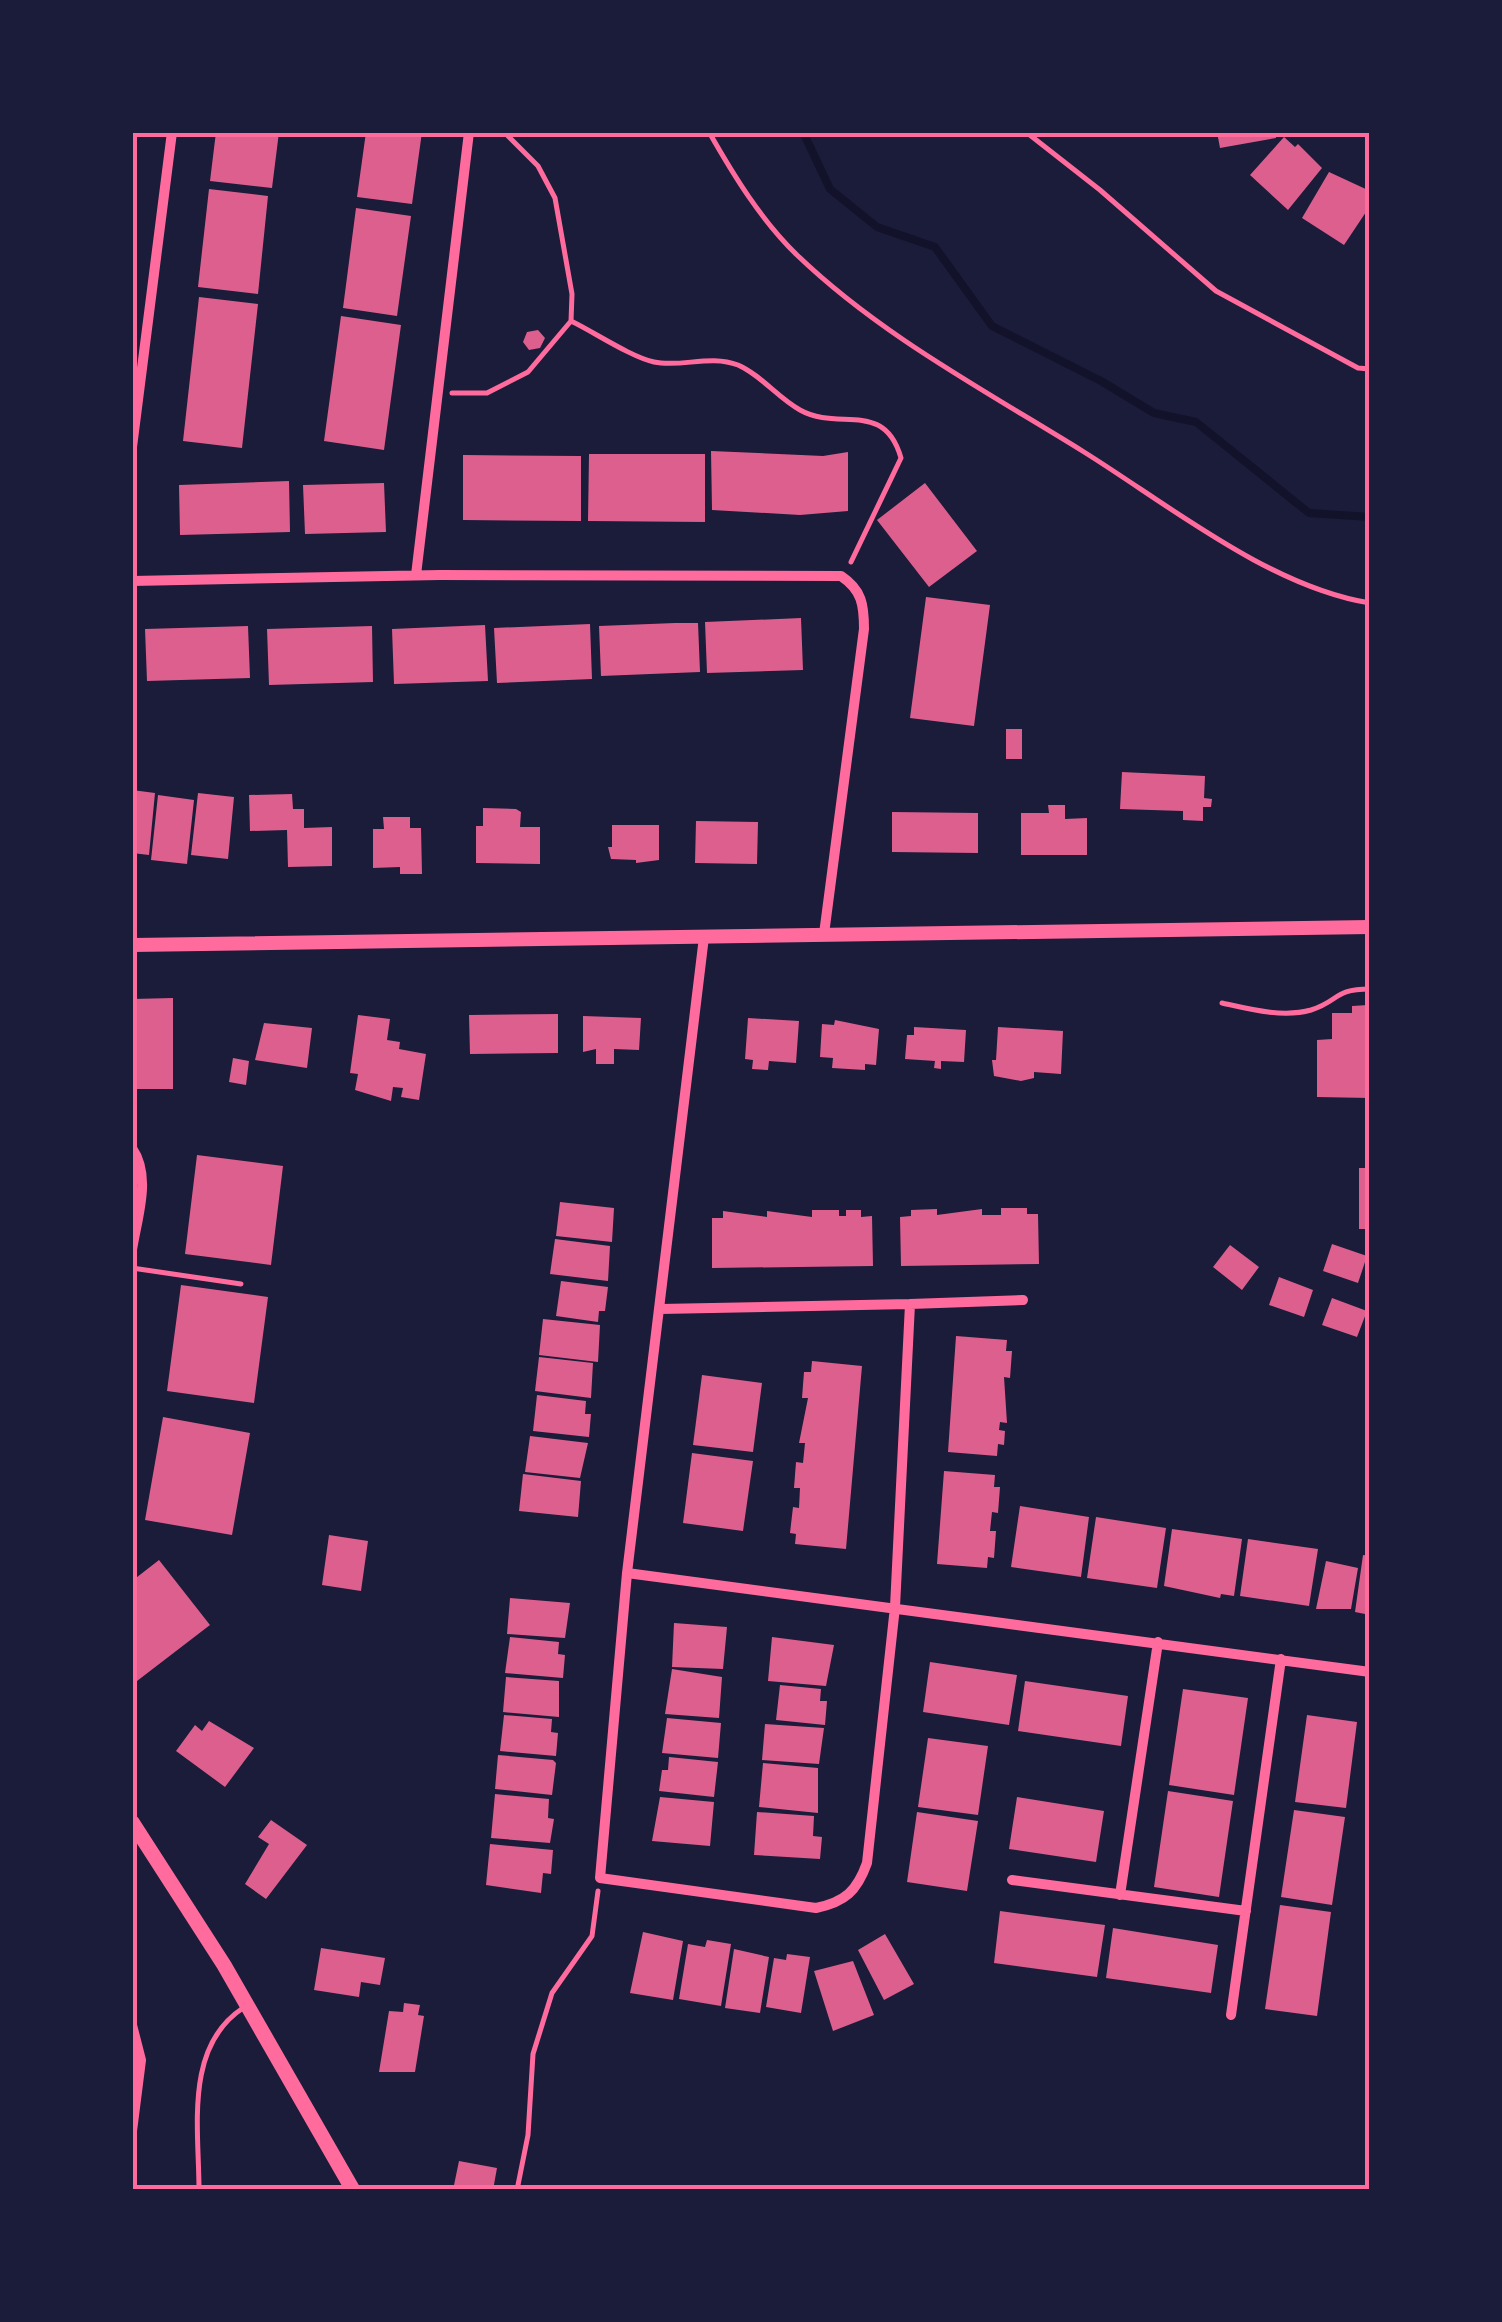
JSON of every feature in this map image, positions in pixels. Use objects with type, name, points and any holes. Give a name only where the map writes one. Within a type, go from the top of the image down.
[{"type":"main road","points":[[132,1822],[246,2006],[353,2190]]},
{"type":"street","points":[[132,447],[172,132]]},
{"type":"street","points":[[416,575],[469,132]]},
{"type":"street","points":[[132,581],[826,572],[855,585],[864,604],[864,629],[824,934]]},
{"type":"street","points":[[132,945],[1370,927]]},
{"type":"street","points":[[704,937],[627,1573],[600,1878],[816,1908],[840,1903],[858,1886],[867,1863],[895,1607],[910,1304]]},
{"type":"street","points":[[132,1148],[142,1161],[143,1178],[132,1250]]},
{"type":"street","points":[[660,1309],[1023,1300]]},
{"type":"street","points":[[627,1573],[1370,1672]]},
{"type":"street","points":[[1120,1895],[1158,1642]]},
{"type":"street","points":[[1230,2016],[1282,1659]]},
{"type":"street","points":[[1012,1880],[1246,1911]]},
{"type":"street","points":[[132,2025],[140,2060],[132,2132]]},
{"type":"lane","points":[[132,1268],[241,1284]]},
{"type":"lane","points":[[199,2190],[200,2076],[209,2043],[229,2017],[246,2006]]},
{"type":"path","points":[[439,394],[487,394],[528,372],[572,321],[572,294],[554,198],[538,166],[513,135],[504,132]]},
{"type":"path","points":[[709,132],[762,215],[795,253],[841,294],[900,336],[1255,559],[1320,590],[1370,603]]},
{"type":"path","points":[[1026,132],[1100,190],[1216,291],[1358,368],[1370,369]]},
{"type":"path","points":[[572,321],[653,362],[714,360],[737,365],[804,413],[865,420],[883,427],[896,442],[901,458],[857,555]]},
{"type":"path","points":[[1222,1002],[1253,1010],[1310,1010],[1342,989],[1370,989]]},
{"type":"path","points":[[518,2190],[528,2135],[533,2054],[552,1993],[592,1936],[600,1878]]},
{"type":"building","points":[[216,132],[279,132],[272,188],[210,181]]},
{"type":"building","points":[[366,132],[422,132],[412,204],[357,197]]},
{"type":"building","points":[[1217,132],[1275,132],[1276,138],[1220,148]]},
{"type":"building","points":[[1284,137],[1295,147],[1298,144],[1322,168],[1288,210],[1250,175]]},
{"type":"building","points":[[1329,172],[1370,191],[1370,206],[1344,245],[1302,218]]},
{"type":"building","points":[[209,189],[268,196],[258,294],[198,287]]},
{"type":"building","points":[[356,208],[411,216],[397,316],[343,308]]},
{"type":"building","points":[[199,297],[258,304],[242,448],[183,441]]},
{"type":"building","points":[[341,316],[401,325],[384,450],[324,441]]},
{"type":"building","points":[[538,330],[545,338],[540,348],[529,350],[523,342],[527,332]]},
{"type":"building","points":[[711,451],[823,456],[848,452],[848,511],[800,515],[712,510]]},
{"type":"building","points":[[589,454],[705,454],[705,522],[588,521]]},
{"type":"building","points":[[463,455],[581,456],[581,521],[463,520]]},
{"type":"building","points":[[289,481],[290,532],[180,535],[179,485]]},
{"type":"building","points":[[384,483],[386,532],[305,534],[303,485]]},
{"type":"building","points":[[925,483],[977,551],[929,587],[877,520]]},
{"type":"building","points":[[926,597],[990,605],[974,726],[910,718]]},
{"type":"building","points":[[801,618],[803,670],[707,673],[705,622]]},
{"type":"building","points":[[698,623],[700,672],[601,676],[599,626]]},
{"type":"building","points":[[590,624],[592,679],[497,683],[494,628]]},
{"type":"building","points":[[485,625],[488,681],[394,684],[392,629]]},
{"type":"building","points":[[248,626],[250,678],[147,681],[145,629]]},
{"type":"building","points":[[372,626],[373,682],[269,685],[267,629]]},
{"type":"building","points":[[1006,729],[1022,729],[1022,759],[1006,759]]},
{"type":"building","points":[[1122,772],[1205,776],[1204,798],[1212,799],[1211,807],[1203,807],[1203,821],[1183,820],[1183,811],[1120,809]]},
{"type":"building","points":[[132,790],[155,793],[149,855],[132,853]]},
{"type":"building","points":[[198,793],[234,797],[228,859],[191,855]]},
{"type":"building","points":[[292,794],[293,809],[304,809],[304,828],[332,827],[332,866],[288,867],[287,830],[250,831],[249,795]]},
{"type":"building","points":[[158,795],[194,800],[187,864],[151,860]]},
{"type":"building","points":[[1048,805],[1065,805],[1065,819],[1087,818],[1087,855],[1021,855],[1021,813],[1049,813]]},
{"type":"building","points":[[483,808],[516,809],[521,812],[520,827],[540,827],[540,864],[476,863],[476,826],[483,826]]},
{"type":"building","points":[[892,812],[978,813],[978,853],[892,852]]},
{"type":"building","points":[[383,817],[410,817],[410,828],[421,828],[422,874],[400,874],[400,867],[373,868],[373,829],[384,829]]},
{"type":"building","points":[[696,821],[758,822],[757,864],[695,863]]},
{"type":"building","points":[[612,825],[659,825],[659,860],[636,863],[611,859],[608,847],[612,847]]},
{"type":"building","points":[[173,998],[173,1089],[132,1089],[132,999]]},
{"type":"building","points":[[1368,1005],[1370,1098],[1317,1097],[1317,1040],[1332,1039],[1332,1013],[1352,1013],[1352,1006]]},
{"type":"building","points":[[558,1014],[558,1053],[470,1054],[469,1015]]},
{"type":"building","points":[[358,1015],[390,1019],[387,1040],[400,1042],[399,1049],[426,1054],[419,1100],[401,1097],[403,1088],[393,1087],[391,1101],[355,1090],[358,1074],[350,1073]]},
{"type":"building","points":[[583,1016],[641,1018],[639,1050],[614,1049],[614,1064],[596,1064],[596,1049],[583,1052]]},
{"type":"building","points":[[748,1018],[799,1021],[796,1063],[769,1061],[768,1070],[752,1069],[753,1060],[745,1059]]},
{"type":"building","points":[[835,1020],[879,1029],[876,1065],[865,1064],[865,1070],[832,1068],[833,1058],[820,1057],[822,1024],[834,1025]]},
{"type":"building","points":[[264,1023],[312,1028],[307,1068],[255,1060]]},
{"type":"building","points":[[914,1027],[966,1030],[964,1062],[941,1061],[941,1069],[934,1068],[935,1061],[905,1059],[907,1035],[914,1035]]},
{"type":"building","points":[[998,1027],[1063,1031],[1061,1074],[1034,1072],[1034,1078],[1021,1081],[994,1076],[992,1060],[996,1060]]},
{"type":"building","points":[[233,1058],[249,1061],[246,1085],[229,1082]]},
{"type":"building","points":[[197,1155],[283,1166],[271,1265],[185,1254]]},
{"type":"building","points":[[1359,1168],[1370,1168],[1370,1229],[1359,1229]]},
{"type":"building","points":[[560,1202],[614,1208],[612,1242],[556,1236]]},
{"type":"building","points":[[1001,1208],[1027,1208],[1027,1214],[1038,1214],[1039,1264],[901,1266],[900,1217],[911,1216],[911,1210],[937,1209],[937,1215],[982,1209],[982,1215],[1001,1215]]},
{"type":"building","points":[[812,1210],[839,1210],[839,1216],[846,1216],[846,1210],[861,1210],[861,1217],[872,1216],[873,1266],[712,1268],[712,1218],[723,1218],[723,1211],[767,1217],[767,1211],[812,1217]]},
{"type":"building","points":[[555,1239],[610,1246],[608,1281],[550,1274]]},
{"type":"building","points":[[1332,1244],[1367,1256],[1358,1283],[1323,1271]]},
{"type":"building","points":[[1230,1245],[1259,1267],[1242,1290],[1213,1267]]},
{"type":"building","points":[[1279,1277],[1313,1290],[1304,1317],[1269,1305]]},
{"type":"building","points":[[561,1281],[608,1287],[605,1311],[599,1311],[598,1322],[556,1316]]},
{"type":"building","points":[[181,1285],[268,1297],[254,1403],[167,1391]]},
{"type":"building","points":[[1332,1298],[1367,1311],[1357,1337],[1322,1325]]},
{"type":"building","points":[[543,1319],[600,1325],[598,1362],[539,1355]]},
{"type":"building","points":[[956,1336],[1007,1340],[1006,1351],[1012,1351],[1010,1378],[1004,1377],[1007,1423],[1000,1422],[999,1430],[1005,1431],[1004,1445],[998,1444],[997,1456],[948,1452]]},
{"type":"building","points":[[539,1357],[593,1363],[591,1398],[535,1391]]},
{"type":"building","points":[[812,1361],[862,1366],[846,1549],[795,1544],[796,1534],[790,1533],[793,1507],[799,1508],[800,1488],[794,1488],[796,1462],[803,1463],[805,1443],[799,1443],[808,1398],[802,1398],[804,1372],[811,1372]]},
{"type":"building","points":[[702,1375],[762,1383],[753,1452],[693,1445]]},
{"type":"building","points":[[537,1395],[586,1401],[585,1414],[591,1414],[589,1437],[533,1431]]},
{"type":"building","points":[[163,1417],[250,1433],[232,1535],[145,1520]]},
{"type":"building","points":[[530,1436],[588,1443],[580,1478],[525,1472]]},
{"type":"building","points":[[692,1453],[753,1461],[743,1531],[683,1523]]},
{"type":"building","points":[[944,1471],[995,1475],[994,1487],[1000,1487],[998,1513],[992,1512],[990,1531],[996,1531],[994,1558],[988,1557],[987,1568],[937,1564]]},
{"type":"building","points":[[523,1474],[581,1481],[578,1517],[519,1511]]},
{"type":"building","points":[[1020,1506],[1089,1517],[1081,1577],[1011,1567]]},
{"type":"building","points":[[1096,1517],[1166,1528],[1157,1588],[1087,1578]]},
{"type":"building","points":[[1172,1529],[1242,1539],[1234,1596],[1221,1594],[1220,1598],[1164,1586]]},
{"type":"building","points":[[329,1535],[368,1541],[361,1591],[322,1585]]},
{"type":"building","points":[[1248,1539],[1318,1549],[1309,1606],[1240,1596]]},
{"type":"building","points":[[1363,1555],[1370,1556],[1370,1615],[1355,1612]]},
{"type":"building","points":[[159,1560],[210,1625],[137,1681],[132,1674],[132,1581]]},
{"type":"building","points":[[1326,1561],[1358,1568],[1351,1609],[1316,1609]]},
{"type":"building","points":[[510,1598],[570,1603],[565,1638],[507,1634]]},
{"type":"building","points":[[674,1623],[727,1627],[723,1669],[672,1667]]},
{"type":"building","points":[[510,1637],[559,1642],[558,1654],[565,1655],[563,1678],[505,1673]]},
{"type":"building","points":[[772,1637],[834,1645],[826,1686],[768,1681]]},
{"type":"building","points":[[930,1662],[1017,1675],[1009,1725],[923,1712]]},
{"type":"building","points":[[672,1669],[722,1677],[719,1718],[665,1714]]},
{"type":"building","points":[[506,1677],[559,1681],[559,1717],[503,1712]]},
{"type":"building","points":[[1025,1681],[1128,1696],[1121,1746],[1018,1731]]},
{"type":"building","points":[[780,1685],[821,1689],[820,1701],[827,1701],[825,1725],[776,1720]]},
{"type":"building","points":[[1183,1689],[1248,1698],[1234,1795],[1169,1785]]},
{"type":"building","points":[[504,1715],[552,1719],[551,1732],[558,1733],[556,1756],[500,1751]]},
{"type":"building","points":[[1307,1715],[1357,1722],[1346,1808],[1295,1802]]},
{"type":"building","points":[[667,1718],[721,1723],[718,1758],[662,1753]]},
{"type":"building","points":[[209,1721],[254,1748],[225,1787],[176,1751],[195,1725],[202,1731]]},
{"type":"building","points":[[765,1724],[824,1728],[819,1764],[762,1760]]},
{"type":"building","points":[[928,1738],[988,1746],[978,1815],[918,1807]]},
{"type":"building","points":[[498,1755],[553,1760],[556,1763],[552,1795],[495,1789]]},
{"type":"building","points":[[669,1757],[718,1762],[714,1797],[659,1791],[662,1770],[668,1770]]},
{"type":"building","points":[[763,1763],[818,1768],[818,1813],[759,1807]]},
{"type":"building","points":[[1168,1791],[1233,1801],[1219,1897],[1154,1887]]},
{"type":"building","points":[[495,1794],[549,1799],[548,1818],[554,1819],[550,1843],[491,1838]]},
{"type":"building","points":[[660,1797],[714,1802],[710,1846],[652,1841]]},
{"type":"building","points":[[1017,1797],[1104,1811],[1096,1862],[1009,1849]]},
{"type":"building","points":[[1294,1810],[1345,1817],[1332,1905],[1281,1897]]},
{"type":"building","points":[[757,1812],[814,1816],[813,1836],[822,1837],[820,1859],[754,1855]]},
{"type":"building","points":[[917,1812],[978,1821],[967,1891],[907,1882]]},
{"type":"building","points":[[271,1820],[307,1845],[266,1899],[245,1884],[269,1844],[258,1837]]},
{"type":"building","points":[[490,1844],[553,1850],[551,1874],[543,1873],[541,1893],[486,1885]]},
{"type":"building","points":[[1280,1905],[1331,1912],[1317,2016],[1265,2009]]},
{"type":"building","points":[[1000,1911],[1105,1925],[1097,1977],[994,1963]]},
{"type":"building","points":[[1113,1928],[1218,1945],[1211,1993],[1106,1978]]},
{"type":"building","points":[[643,1932],[683,1941],[673,2000],[630,1993]]},
{"type":"building","points":[[885,1934],[914,1984],[884,2000],[858,1950]]},
{"type":"building","points":[[707,1940],[731,1944],[721,2006],[679,1999],[688,1944],[705,1947]]},
{"type":"building","points":[[321,1948],[385,1958],[380,1985],[361,1982],[359,1997],[314,1990]]},
{"type":"building","points":[[734,1949],[769,1957],[760,2013],[725,2008]]},
{"type":"building","points":[[787,1954],[810,1957],[801,2013],[766,2007],[774,1958],[786,1960]]},
{"type":"building","points":[[853,1961],[874,2015],[833,2031],[814,1971]]},
{"type":"building","points":[[404,2003],[420,2005],[418,2015],[424,2016],[415,2072],[379,2072],[389,2011],[403,2012]]},
{"type":"building","points":[[459,2161],[497,2168],[493,2190],[453,2190]]},
{"type":"waterway","points":[[803,132],[830,189],[877,227],[935,247],[992,326],[1101,381],[1154,413],[1196,422],[1309,513],[1370,517]]}]
